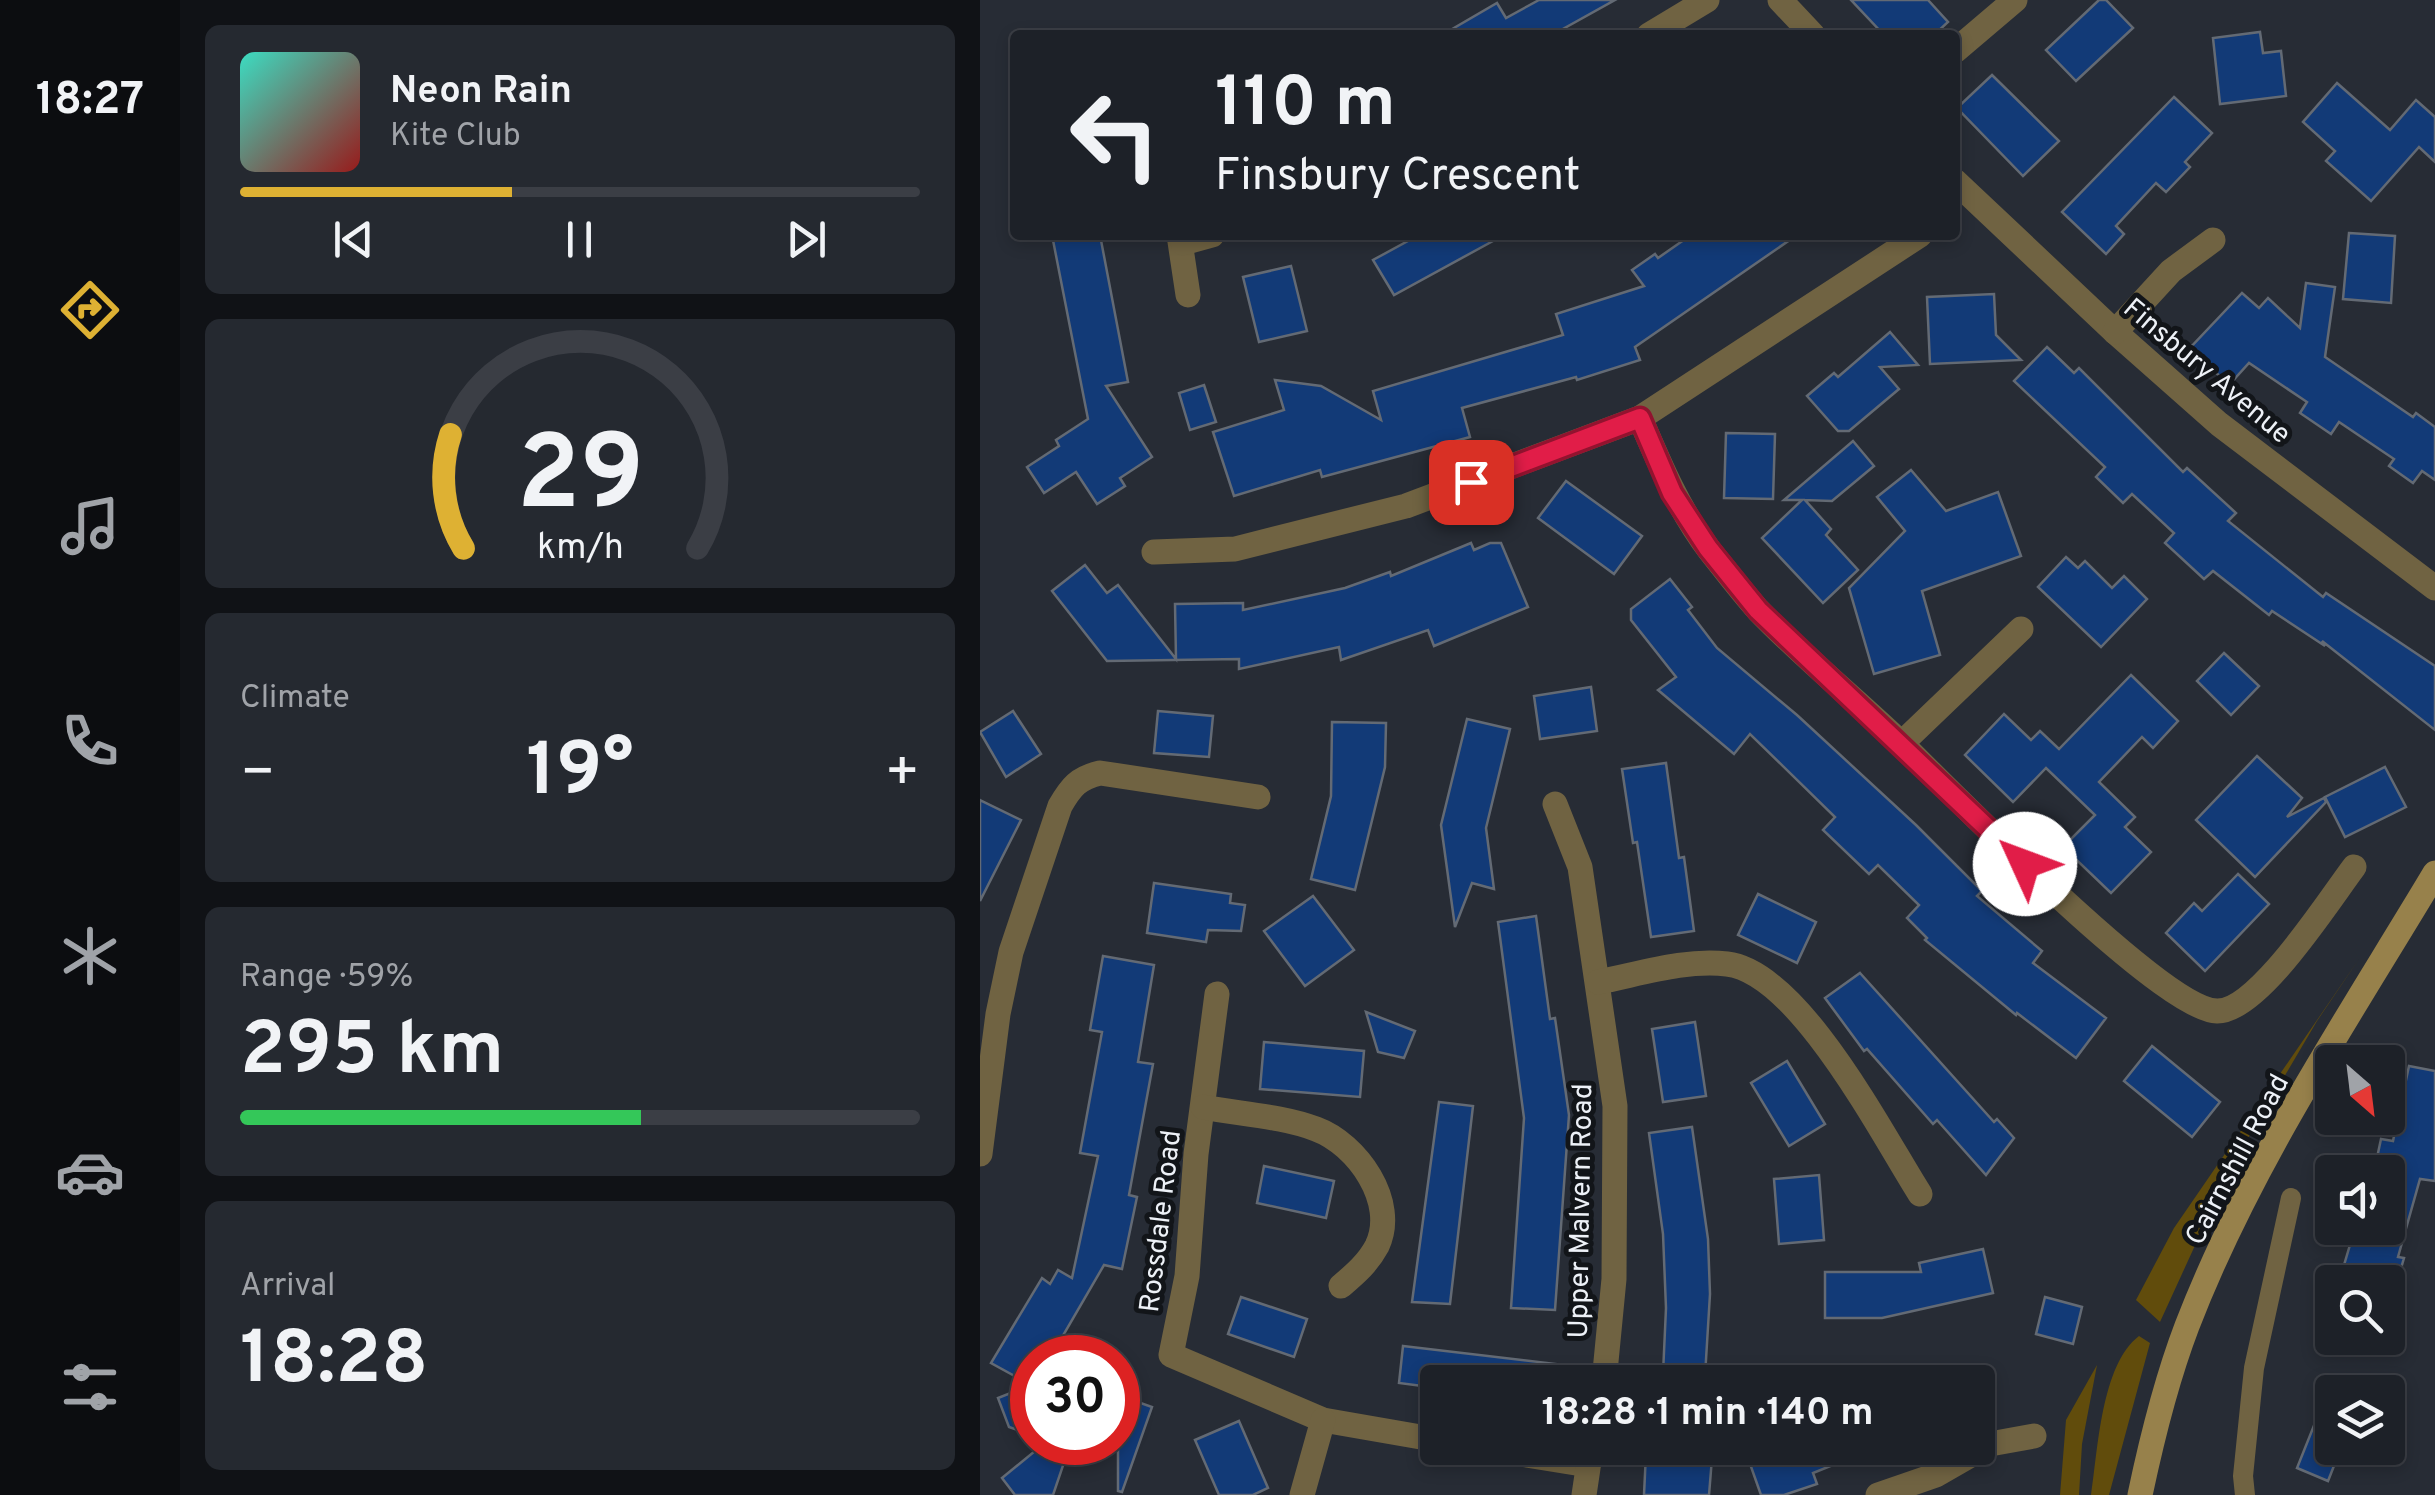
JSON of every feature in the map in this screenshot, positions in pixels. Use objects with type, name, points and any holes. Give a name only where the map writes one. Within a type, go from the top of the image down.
[{"type":"street","points":[[1657,30],[1707,0]]},
{"type":"street","points":[[1780,0],[1808,30]]},
{"type":"street","points":[[1960,47],[2015,0]]},
{"type":"street","name":"Finsbury Avenue","points":[[1965,207],[2219,424],[2435,588]]},
{"type":"street","points":[[1181,240],[1188,295]]},
{"type":"street","points":[[1154,552],[1235,549],[1406,506],[1640,418],[1912,240]]},
{"type":"street","points":[[2115,332],[2171,271],[2213,240]]},
{"type":"street","points":[[1640,418],[1672,493],[1708,548],[1758,610],[2105,937],[2194,1005],[2216,1011],[2236,1008],[2252,997],[2354,866]]},
{"type":"street","points":[[1901,744],[2021,628]]},
{"type":"street","points":[[980,1154],[1010,952],[1060,806],[1071,786],[1084,776],[1100,772],[1258,797]]},
{"type":"street","name":"Upper Malvern Road","points":[[1555,804],[1580,867],[1615,1106],[1614,1279],[1606,1365]]},
{"type":"street","name":"Cairnshill Road","points":[[2140,1495],[2168,1383],[2187,1326],[2244,1200],[2435,872]]},
{"type":"street","points":[[1598,982],[1696,964],[1732,964],[1772,985],[1815,1028],[1920,1194]]},
{"type":"street","name":"Rossdale Road","points":[[1218,994],[1187,1276],[1171,1355],[1323,1420],[1420,1437]]},
{"type":"street","points":[[1203,1107],[1314,1128],[1340,1140],[1361,1162],[1375,1187],[1382,1214],[1378,1243],[1363,1267],[1341,1286]]},
{"type":"street","points":[[1302,1495],[1323,1420]]},
{"type":"street","points":[[1878,1495],[1936,1475],[1990,1444],[2034,1436]]},
{"type":"street","points":[[1584,1495],[1589,1465]]},
{"type":"lane","points":[[2245,1495],[2243,1476],[2254,1368],[2291,1198]]},
{"type":"shaded area","points":[[2359,959],[2317,1021],[2230,1169],[2160,1322],[2136,1300],[2174,1228]]},
{"type":"shaded area","points":[[2139,1336],[2150,1343],[2109,1495],[2091,1495],[2109,1387],[2126,1349]]},
{"type":"shaded area","points":[[2097,1365],[2082,1444],[2079,1495],[2060,1495],[2066,1420]]},
{"type":"building","points":[[1539,0],[1615,0],[1561,30],[1451,30],[1497,3],[1506,18]]},
{"type":"building","points":[[1851,0],[1928,0],[1948,22],[1939,30],[1879,30]]},
{"type":"building","points":[[2099,0],[2106,0],[2133,28],[2076,81],[2046,50]]},
{"type":"building","points":[[2260,32],[2263,53],[2281,51],[2286,96],[2220,104],[2213,38]]},
{"type":"building","points":[[1992,75],[2059,141],[2023,176],[1960,111],[1960,105]]},
{"type":"building","points":[[2337,83],[2390,130],[2416,100],[2435,117],[2435,162],[2419,147],[2371,201],[2326,161],[2335,151],[2303,122]]},
{"type":"building","points":[[2174,97],[2212,133],[2185,162],[2190,167],[2166,192],[2156,183],[2116,226],[2124,234],[2106,254],[2062,212]]},
{"type":"building","points":[[2349,233],[2395,236],[2391,303],[2343,299]]},
{"type":"building","points":[[1053,240],[1101,240],[1128,382],[1106,386],[1152,457],[1120,478],[1125,486],[1097,504],[1076,472],[1044,493],[1027,467],[1059,446],[1056,440],[1088,419]]},
{"type":"building","points":[[1410,240],[1495,240],[1394,295],[1373,260]]},
{"type":"building","points":[[1684,240],[1790,240],[1635,347],[1640,360],[1462,408],[1470,437],[1322,477],[1320,470],[1234,496],[1213,432],[1284,410],[1275,380],[1321,386],[1381,420],[1373,391],[1563,335],[1556,314],[1644,286],[1632,270],[1655,254],[1658,258]]},
{"type":"building","points":[[1291,266],[1307,331],[1259,342],[1243,277]]},
{"type":"building","points":[[2306,283],[2335,287],[2325,357],[2413,417],[2416,413],[2435,427],[2435,480],[2422,471],[2413,483],[2389,466],[2394,459],[2339,422],[2331,434],[2300,413],[2307,402],[2249,363],[2229,385],[2190,348],[2242,293],[2259,308],[2268,298],[2300,328]]},
{"type":"building","points":[[1994,294],[1996,335],[2021,360],[1930,364],[1927,297]]},
{"type":"building","points":[[1890,332],[1918,365],[1880,367],[1899,389],[1849,431],[1838,431],[1807,396],[1834,373],[1838,377]]},
{"type":"building","points":[[2047,347],[2074,373],[2079,368],[2183,472],[2187,468],[2236,513],[2228,521],[2323,597],[2326,593],[2435,666],[2435,730],[2322,641],[2325,646],[2272,611],[2269,615],[2213,571],[2204,579],[2165,543],[2174,533],[2132,494],[2123,503],[2096,477],[2105,467],[2014,381]]},
{"type":"building","points":[[1204,385],[1216,422],[1190,430],[1179,393]]},
{"type":"building","points":[[1726,433],[1775,434],[1773,499],[1724,498]]},
{"type":"building","points":[[1853,441],[1874,466],[1832,501],[1805,500],[1831,529],[1826,535],[1858,570],[1823,603],[1762,538],[1802,500],[1784,500]]},
{"type":"building","points":[[1911,470],[1946,511],[1998,492],[2021,556],[1922,591],[1940,655],[1874,674],[1849,588],[1905,531],[1877,497]]},
{"type":"building","points":[[1566,481],[1642,536],[1614,574],[1538,518]]},
{"type":"building","points":[[1471,543],[1474,550],[1501,543],[1528,607],[1434,646],[1428,630],[1341,660],[1339,647],[1239,669],[1239,659],[1107,661],[1052,591],[1085,565],[1107,593],[1118,585],[1176,659],[1175,604],[1243,603],[1243,610],[1345,588],[1390,572],[1391,576]]},
{"type":"building","points":[[2066,557],[2078,568],[2085,561],[2112,588],[2124,576],[2147,599],[2101,647],[2038,587]]},
{"type":"building","points":[[1670,579],[1717,648],[1797,715],[1916,825],[1982,891],[1977,896],[2042,951],[2033,963],[2106,1018],[2076,1058],[2016,1015],[1925,940],[1907,918],[1919,905],[1878,865],[1869,874],[1823,830],[1835,817],[1750,734],[1734,754],[1658,690],[1676,677],[1631,620],[1631,609]]},
{"type":"building","points":[[2224,653],[2259,686],[2231,715],[2197,681]]},
{"type":"building","points":[[2131,675],[2178,721],[2153,748],[2142,737],[2099,782],[2135,817],[2125,827],[2151,852],[2111,893],[2063,847],[2095,815],[2046,768],[2013,802],[1965,755],[2004,714],[2031,740],[2040,731],[2059,749]]},
{"type":"building","points":[[1591,687],[1597,731],[1540,739],[1534,696]]},
{"type":"building","points":[[1013,711],[1041,754],[1006,777],[980,732]]},
{"type":"building","points":[[1158,711],[1213,716],[1209,757],[1154,753]]},
{"type":"building","points":[[1467,719],[1510,729],[1486,828],[1494,889],[1472,883],[1455,927],[1441,825]]},
{"type":"building","points":[[1332,722],[1386,723],[1385,767],[1355,890],[1311,879],[1331,796]]},
{"type":"building","points":[[2257,756],[2302,798],[2287,817],[2324,798],[2326,802],[2255,877],[2196,820]]},
{"type":"building","points":[[1666,763],[1694,931],[1651,937],[1622,769]]},
{"type":"building","points":[[2385,767],[2406,807],[2345,837],[2325,797]]},
{"type":"building","points":[[980,800],[1021,820],[980,901]]},
{"type":"building","points":[[2238,874],[2269,904],[2205,971],[2166,933],[2194,903],[2202,911]]},
{"type":"building","points":[[1154,883],[1231,894],[1230,903],[1245,905],[1241,931],[1208,930],[1206,942],[1147,933]]},
{"type":"building","points":[[1758,894],[1816,922],[1797,963],[1738,935]]},
{"type":"building","points":[[1313,896],[1354,950],[1305,986],[1264,931]]},
{"type":"building","points":[[1536,916],[1550,1019],[1555,1018],[1569,1115],[1555,1310],[1511,1308],[1524,1118],[1498,922]]},
{"type":"building","points":[[1103,956],[1154,965],[1138,1062],[1153,1064],[1129,1195],[1137,1197],[1122,1269],[1104,1265],[1063,1335],[1010,1335],[1010,1373],[991,1363],[1042,1278],[1050,1284],[1058,1270],[1072,1278],[1098,1156],[1080,1153],[1102,1032],[1090,1030]]},
{"type":"building","points":[[1860,973],[1994,1122],[1997,1119],[2014,1138],[1986,1175],[1937,1120],[1933,1124],[1867,1049],[1864,1051],[1825,998]]},
{"type":"building","points":[[1366,1012],[1415,1031],[1404,1058],[1378,1052]]},
{"type":"building","points":[[1695,1022],[1706,1096],[1663,1102],[1652,1029]]},
{"type":"building","points":[[1264,1042],[1364,1051],[1360,1097],[1260,1089]]},
{"type":"building","points":[[2152,1046],[2220,1102],[2192,1137],[2124,1081]]},
{"type":"building","points":[[1787,1061],[1825,1124],[1789,1146],[1751,1083]]},
{"type":"building","points":[[2409,1066],[2435,1071],[2435,1181],[2420,1179],[2405,1232],[2405,1155],[2378,1155],[2381,1139],[2393,1141],[2394,1135],[2405,1135]]},
{"type":"building","points":[[1439,1102],[1473,1106],[1450,1304],[1412,1302]]},
{"type":"building","points":[[1692,1127],[1708,1239],[1710,1294],[1706,1365],[1663,1365],[1663,1234],[1649,1133]]},
{"type":"building","points":[[1264,1166],[1334,1181],[1326,1218],[1257,1203]]},
{"type":"building","points":[[1819,1175],[1824,1240],[1779,1244],[1774,1179]]},
{"type":"building","points":[[2350,1245],[2401,1245],[2398,1257],[2404,1258],[2402,1265],[2344,1265]]},
{"type":"building","points":[[1983,1249],[1993,1293],[1882,1318],[1825,1318],[1825,1272],[1921,1272],[1919,1263]]},
{"type":"building","points":[[1241,1297],[1307,1319],[1294,1357],[1228,1334]]},
{"type":"building","points":[[2045,1297],[2082,1307],[2073,1344],[2036,1334]]},
{"type":"building","points":[[1403,1346],[1556,1364],[1420,1365],[1420,1386],[1399,1383]]},
{"type":"building","points":[[1010,1393],[1010,1427],[1009,1427],[998,1398]]},
{"type":"building","points":[[1140,1403],[1152,1407],[1140,1441]]},
{"type":"building","points":[[1239,1421],[1268,1488],[1253,1495],[1219,1495],[1195,1440]]},
{"type":"building","points":[[2315,1423],[2315,1465],[2334,1465],[2328,1481],[2297,1468]]},
{"type":"building","points":[[1018,1465],[1063,1465],[1053,1495],[1015,1495],[1002,1478]]},
{"type":"building","points":[[1118,1465],[1132,1465],[1122,1492],[1118,1491]]},
{"type":"building","points":[[1645,1465],[1711,1465],[1709,1495],[1644,1495]]},
{"type":"building","points":[[1750,1465],[1833,1465],[1813,1473],[1817,1484],[1784,1495],[1761,1495]]},
{"type":"route","points":[[1471,482],[1640,418],[1672,493],[1708,548],[1758,610],[2025,864]]}]
